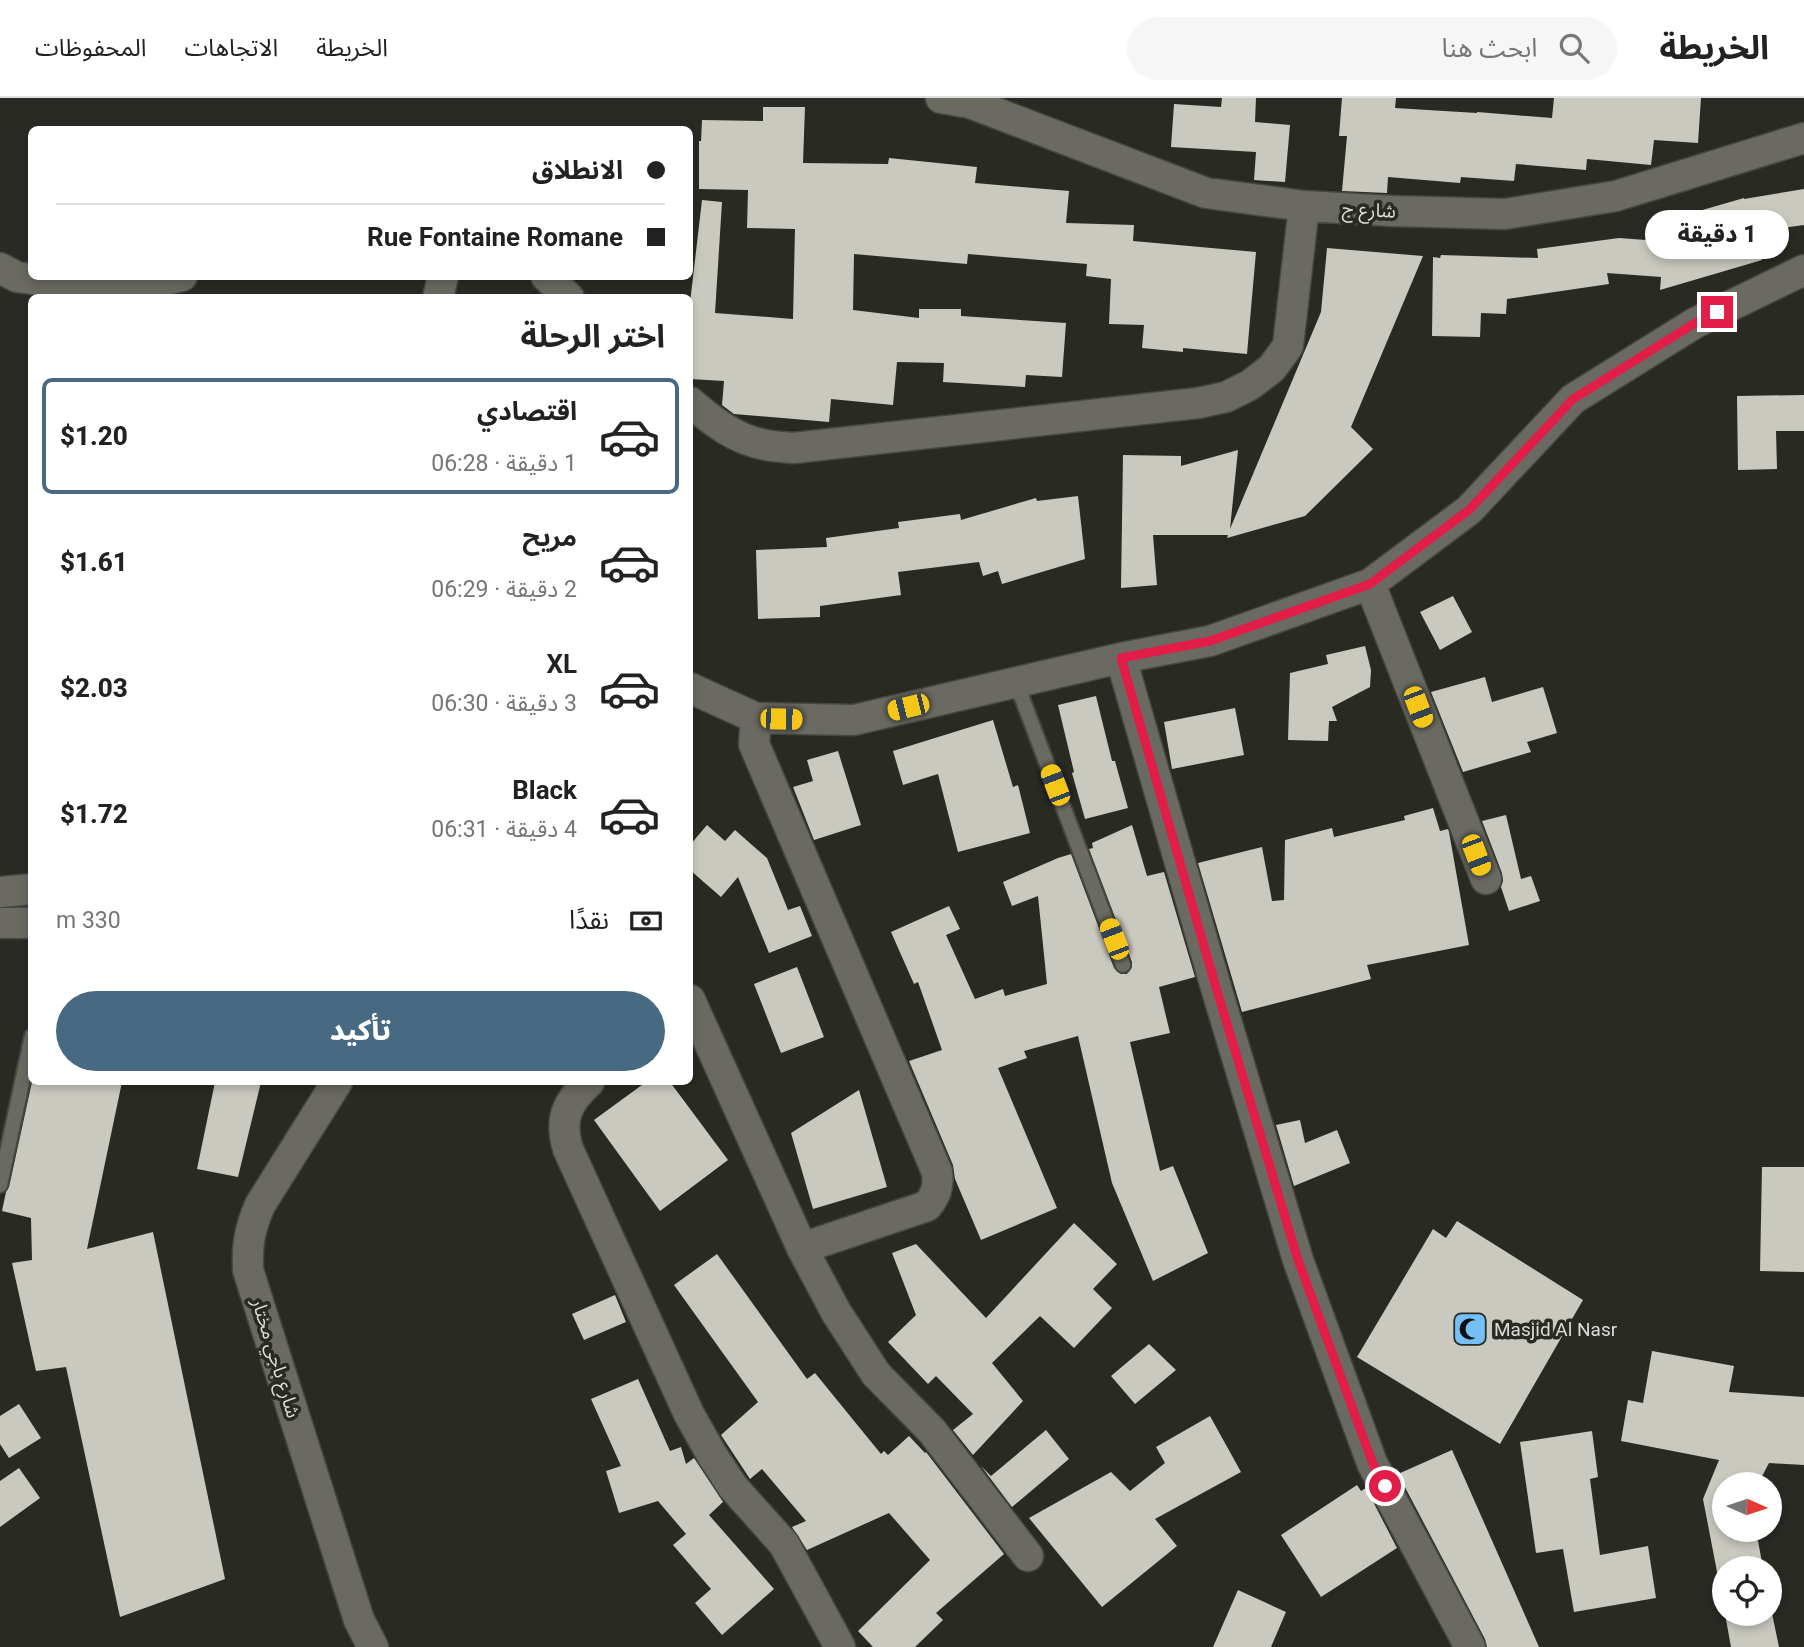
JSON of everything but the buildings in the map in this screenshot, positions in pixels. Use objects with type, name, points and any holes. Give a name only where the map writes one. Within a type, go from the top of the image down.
[{"type":"street","name":"شارع ج","points":[[941,98],[970,103],[1206,193],[1304,206],[1392,211],[1505,214],[1616,196],[1804,138]]},
{"type":"street","points":[[693,405],[712,421],[737,436],[765,445],[794,447],[1198,403],[1226,397],[1250,385],[1272,368],[1288,346],[1304,206]]},
{"type":"street","points":[[0,268],[17,277],[28,278]]},
{"type":"street","points":[[693,689],[756,718],[854,720],[1016,681],[1210,641],[1370,584],[1469,510],[1573,399],[1695,323],[1804,270]]},
{"type":"street","points":[[39,280],[121,291],[166,280]]},
{"type":"street","points":[[550,280],[565,294]]},
{"type":"street","points":[[1370,584],[1486,879]]},
{"type":"street","points":[[1121,658],[1298,1260],[1373,1464],[1470,1647]]},
{"type":"street","points":[[756,718],[754,744],[937,1172],[938,1182],[937,1191],[927,1206],[802,1248]]},
{"type":"street","points":[[0,892],[28,889]]},
{"type":"street","points":[[0,923],[28,923]]},
{"type":"street","points":[[693,1007],[802,1248],[836,1312],[876,1374],[932,1431],[1028,1556]]},
{"type":"street","name":"شارع باجي مختار","points":[[335,1085],[260,1205],[247,1247],[248,1269],[359,1620],[373,1647]]},
{"type":"street","points":[[586,1085],[570,1103],[566,1114],[564,1126],[568,1149],[689,1414],[733,1486],[784,1544],[840,1647]]},
{"type":"lane","points":[[1016,681],[1123,965]]},
{"type":"lane","points":[[0,1185],[28,1055]]},
{"type":"place","name":"Masjid Al Nasr","points":[[1470,1329]]},
{"type":"route","points":[[1385,1486],[1373,1464],[1298,1260],[1121,658],[1210,641],[1370,584],[1469,510],[1573,399],[1717,312]]}]
